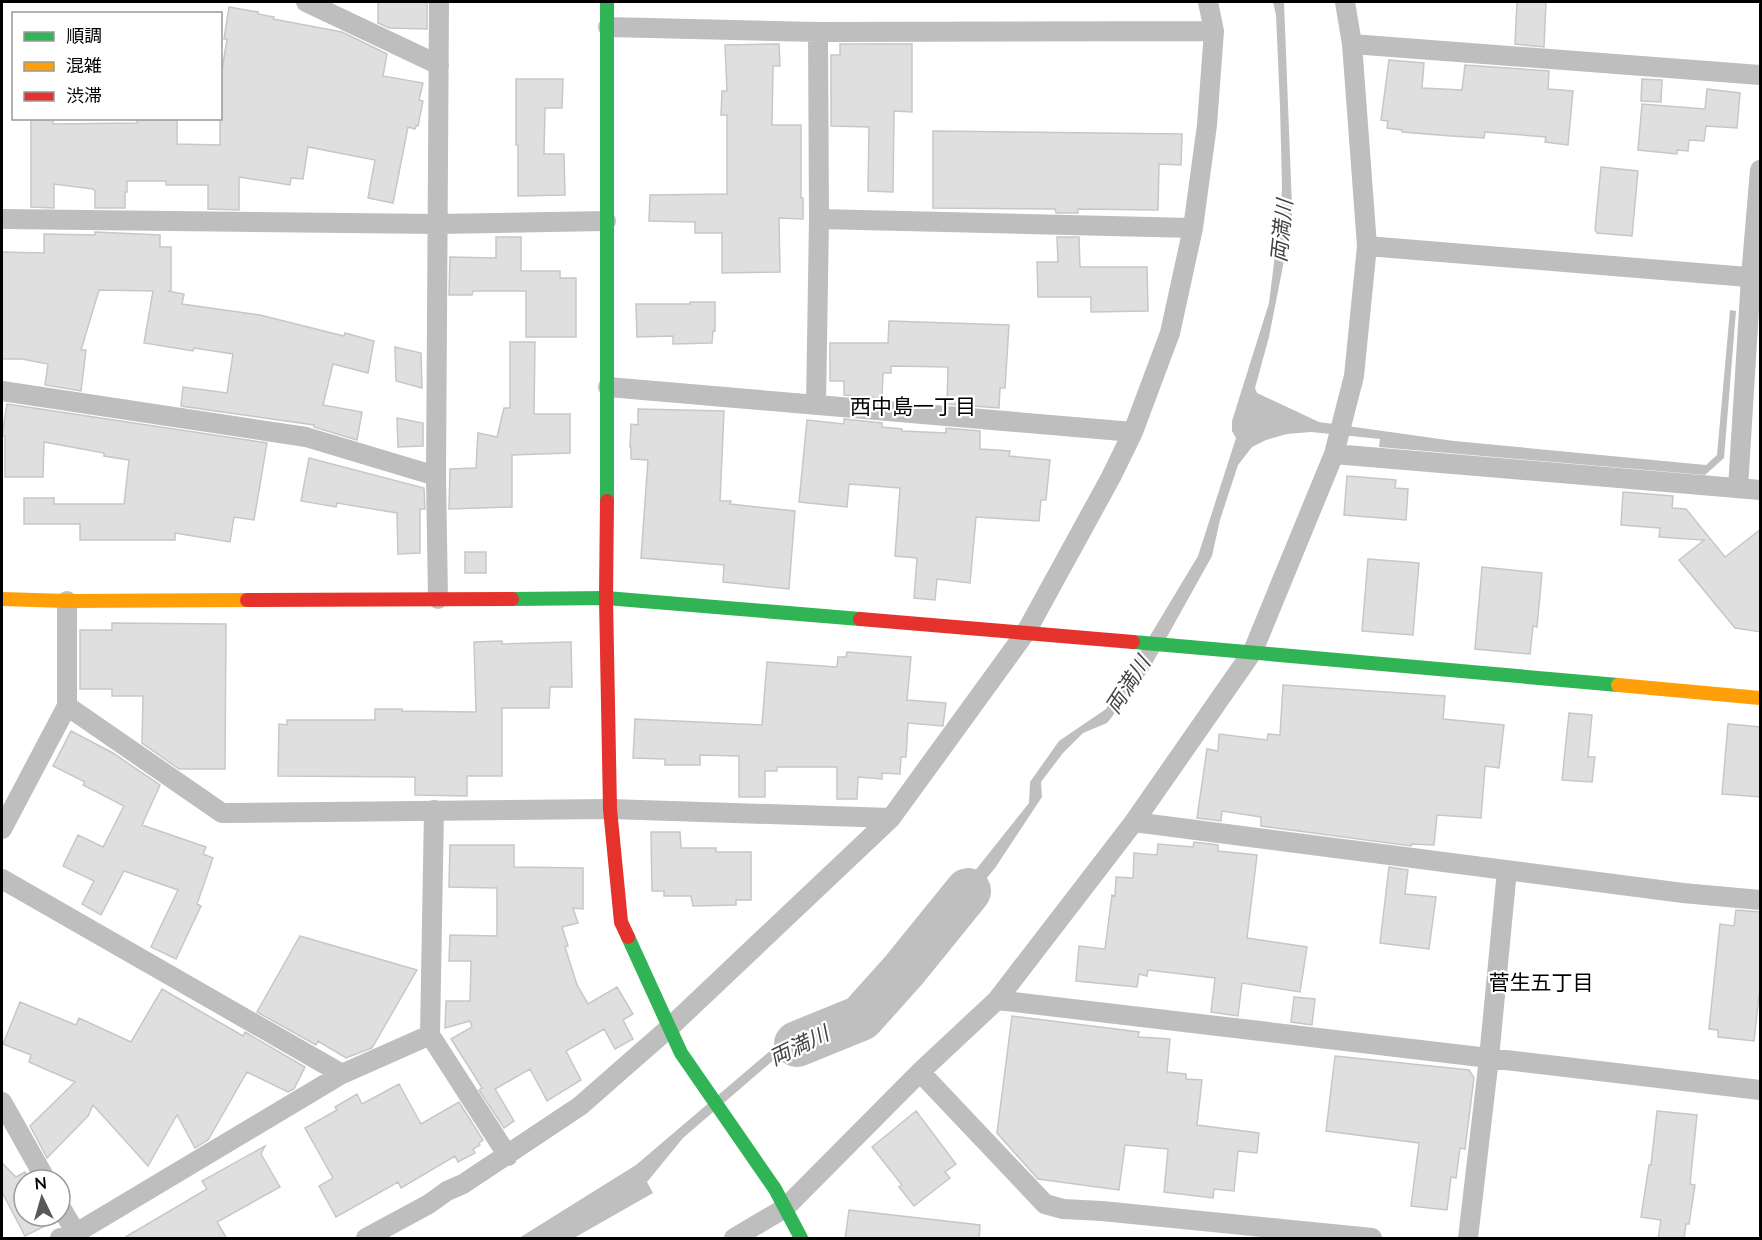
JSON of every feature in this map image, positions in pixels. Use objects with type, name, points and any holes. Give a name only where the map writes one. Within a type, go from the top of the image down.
[{"type":"street","points":[[306,2],[439,65]]},
{"type":"street","points":[[438,2],[436,476],[438,599]]},
{"type":"street","points":[[608,2],[606,598],[610,809],[621,922],[681,1053],[775,1189],[801,1239]]},
{"type":"street","points":[[366,1239],[429,1204],[447,1191],[463,1184],[580,1106],[669,1028],[891,818],[1026,632],[1111,477],[1133,432],[1170,333],[1193,228],[1207,124],[1214,31],[1208,2]]},
{"type":"street","points":[[735,1239],[785,1208],[996,1000],[1134,822],[1253,651],[1334,454],[1354,376],[1367,246],[1352,44],[1346,2]]},
{"type":"street","points":[[608,27],[818,32],[1214,31]]},
{"type":"street","points":[[816,405],[819,219],[818,32]]},
{"type":"street","points":[[1352,44],[1761,75]]},
{"type":"street","points":[[1738,488],[1756,278],[1761,170]]},
{"type":"street","points":[[2,219],[438,224],[606,221]]},
{"type":"street","points":[[819,219],[1193,228]]},
{"type":"street","points":[[1367,246],[1756,278]]},
{"type":"street","points":[[608,387],[1133,432]]},
{"type":"street","points":[[2,391],[306,437],[436,476]]},
{"type":"street","points":[[1334,454],[1761,490]]},
{"type":"street","points":[[2,598],[67,601],[606,598],[1253,651],[1313,659],[1761,698]]},
{"type":"street","points":[[2,829],[67,706],[67,601]]},
{"type":"street","points":[[67,706],[222,813],[610,809],[891,818]]},
{"type":"street","points":[[434,810],[430,1035],[508,1156]]},
{"type":"street","points":[[1134,822],[1683,893],[1761,900]]},
{"type":"street","points":[[1468,1239],[1507,870]]},
{"type":"street","points":[[2,879],[342,1074]]},
{"type":"street","points":[[996,1000],[1761,1090]]},
{"type":"street","points":[[68,1236],[342,1074],[430,1035]]},
{"type":"street","points":[[921,1072],[1045,1204],[1063,1209],[1102,1211],[1287,1235],[1372,1239]]},
{"type":"street","points":[[2,1102],[39,1168]]},
{"type":"water","points":[[1273,2],[1284,2],[1292,220],[1269,337],[1255,388],[1257,393],[1319,422],[1454,441],[1706,465],[1717,455],[1730,310],[1736,311],[1724,458],[1705,475],[1379,447],[1380,439],[1311,432],[1287,434],[1252,447],[1238,465],[1220,520],[1212,556],[1148,671],[1107,723],[1083,733],[1063,753],[1041,782],[1042,797],[995,868],[950,923],[902,962],[851,1026],[776,1058],[683,1138],[647,1182],[653,1193],[574,1238],[519,1238],[636,1165],[777,1045],[836,1017],[896,950],[943,911],[1029,803],[1030,782],[1059,741],[1106,709],[1198,556],[1236,438],[1232,431],[1232,421],[1269,303],[1282,187],[1276,15]]},
{"type":"building","points":[[378,2],[427,2],[427,29],[389,28],[378,23]]},
{"type":"building","points":[[1517,2],[1546,2],[1544,47],[1515,44]]},
{"type":"building","points":[[229,7],[258,12],[258,14],[274,17],[273,19],[342,32],[387,54],[383,76],[423,83],[419,100],[423,101],[418,126],[415,129],[408,127],[393,203],[368,198],[375,160],[308,147],[303,179],[291,178],[290,185],[239,177],[239,210],[208,209],[208,185],[166,185],[166,181],[127,181],[125,208],[95,208],[93,189],[54,184],[54,208],[31,207],[31,120],[53,120],[53,124],[177,120],[177,144],[220,145],[222,70],[227,39],[224,39]]},
{"type":"building","points":[[779,44],[780,66],[773,66],[772,125],[801,125],[803,219],[779,218],[780,272],[722,273],[722,233],[695,233],[695,222],[649,221],[650,195],[727,194],[727,115],[721,115],[722,91],[727,91],[725,45]]},
{"type":"building","points":[[840,44],[912,44],[912,112],[894,111],[893,192],[868,191],[869,127],[831,126],[831,55],[840,55]]},
{"type":"building","points":[[1389,60],[1424,63],[1422,88],[1462,90],[1465,65],[1549,71],[1548,89],[1573,91],[1568,145],[1545,142],[1546,137],[1485,132],[1484,138],[1402,132],[1402,130],[1387,128],[1388,121],[1381,120]]},
{"type":"building","points":[[516,79],[563,79],[562,108],[545,108],[544,154],[564,154],[565,195],[518,196]]},
{"type":"building","points":[[1642,79],[1662,80],[1661,102],[1641,101]]},
{"type":"building","points":[[1707,89],[1740,93],[1737,128],[1706,126],[1704,141],[1689,140],[1688,151],[1677,150],[1677,154],[1638,150],[1642,104],[1705,109]]},
{"type":"building","points":[[933,131],[1182,134],[1181,165],[1159,164],[1158,210],[1078,209],[1078,213],[1056,213],[1055,209],[933,208]]},
{"type":"building","points":[[1601,167],[1638,171],[1632,236],[1597,233],[1595,230]]},
{"type":"building","points":[[95,232],[160,235],[160,247],[171,247],[171,291],[168,291],[184,294],[182,304],[260,315],[374,341],[368,373],[333,364],[323,405],[362,412],[357,440],[314,427],[314,425],[181,406],[183,387],[227,393],[233,354],[194,348],[193,351],[144,343],[153,291],[99,290],[81,350],[86,350],[81,391],[45,385],[48,364],[22,359],[2,359],[2,252],[44,253],[44,234],[95,235]]},
{"type":"building","points":[[496,237],[521,237],[521,271],[560,271],[560,278],[576,278],[576,337],[526,337],[526,291],[473,291],[472,295],[449,295],[450,257],[496,258]]},
{"type":"building","points":[[1057,237],[1079,237],[1080,267],[1147,267],[1148,311],[1091,312],[1091,297],[1038,297],[1037,262],[1058,262]]},
{"type":"building","points":[[690,302],[715,302],[715,331],[713,331],[712,343],[673,344],[673,336],[637,337],[636,304],[690,304]]},
{"type":"building","points":[[889,321],[1009,325],[1005,388],[1000,388],[999,408],[947,404],[948,367],[891,366],[891,373],[883,373],[882,398],[844,395],[844,381],[830,381],[830,343],[888,343]]},
{"type":"building","points":[[510,342],[535,342],[534,414],[570,414],[570,453],[512,455],[512,507],[449,509],[450,469],[476,468],[478,433],[497,437],[504,408],[510,408]]},
{"type":"building","points":[[395,347],[421,353],[422,388],[396,381]]},
{"type":"building","points":[[7,404],[267,443],[254,520],[234,517],[230,542],[175,533],[175,540],[80,540],[80,524],[24,524],[24,498],[54,498],[54,504],[124,504],[129,460],[44,442],[43,477],[5,477],[5,436],[2,435]]},
{"type":"building","points":[[638,409],[724,411],[720,501],[795,511],[789,589],[723,582],[724,565],[641,558],[648,460],[631,459],[631,424],[638,425]]},
{"type":"building","points":[[397,418],[423,423],[423,446],[398,447]]},
{"type":"building","points":[[844,419],[882,423],[882,427],[902,429],[902,431],[946,433],[946,428],[980,431],[980,449],[1010,451],[1009,456],[1050,460],[1046,500],[1041,500],[1039,521],[976,517],[970,583],[937,579],[935,600],[914,598],[917,558],[895,556],[900,488],[849,484],[847,507],[799,502],[807,420],[844,424]]},
{"type":"building","points":[[309,458],[424,488],[425,509],[420,509],[420,553],[398,554],[397,513],[337,503],[336,507],[301,501]]},
{"type":"building","points":[[1347,476],[1396,480],[1395,488],[1408,489],[1406,520],[1344,515]]},
{"type":"building","points":[[1623,492],[1673,496],[1672,508],[1686,509],[1725,557],[1761,529],[1761,632],[1735,628],[1679,560],[1704,540],[1659,537],[1660,528],[1621,525]]},
{"type":"building","points":[[465,552],[486,552],[486,573],[465,573]]},
{"type":"building","points":[[1368,559],[1419,563],[1413,635],[1362,631]]},
{"type":"building","points":[[1482,567],[1542,573],[1537,627],[1533,626],[1530,654],[1475,649]]},
{"type":"building","points":[[112,623],[226,624],[225,769],[179,769],[142,743],[143,696],[112,696],[112,689],[80,689],[80,630],[112,630]]},
{"type":"building","points":[[502,641],[502,644],[571,642],[572,687],[550,687],[549,708],[502,708],[502,776],[467,776],[467,796],[415,795],[415,777],[278,776],[279,724],[287,725],[287,720],[375,720],[375,709],[476,712],[474,642]]},
{"type":"building","points":[[847,652],[911,657],[907,700],[946,703],[943,726],[908,723],[906,757],[901,757],[900,774],[882,773],[882,779],[858,777],[857,799],[837,799],[837,767],[777,767],[777,771],[765,771],[765,797],[739,797],[739,756],[700,755],[700,765],[665,765],[665,759],[633,758],[635,719],[762,725],[767,662],[837,667],[838,657],[846,657]]},
{"type":"building","points":[[1283,685],[1445,696],[1443,719],[1504,725],[1499,768],[1485,766],[1481,818],[1437,815],[1434,845],[1411,844],[1411,846],[1261,826],[1261,817],[1222,811],[1221,821],[1197,818],[1207,749],[1218,751],[1219,734],[1267,740],[1268,734],[1280,735]]},
{"type":"building","points":[[1569,713],[1592,715],[1588,757],[1595,757],[1592,782],[1562,780]]},
{"type":"building","points":[[1728,724],[1761,727],[1761,797],[1722,794]]},
{"type":"building","points":[[71,731],[113,753],[160,785],[142,825],[206,847],[203,854],[213,858],[197,904],[201,906],[176,959],[151,947],[178,890],[124,871],[101,915],[82,904],[94,881],[63,866],[78,835],[103,847],[124,806],[83,785],[85,782],[53,766]]},
{"type":"building","points":[[651,832],[680,832],[681,848],[716,848],[716,852],[751,852],[751,900],[736,900],[736,905],[693,906],[691,896],[664,896],[664,891],[652,891]]},
{"type":"building","points":[[1194,842],[1218,845],[1218,851],[1257,855],[1247,938],[1307,947],[1300,992],[1242,983],[1238,1016],[1211,1012],[1215,978],[1148,970],[1147,976],[1139,974],[1137,987],[1076,981],[1079,946],[1105,949],[1112,895],[1115,896],[1116,877],[1133,878],[1134,853],[1157,855],[1158,844],[1193,847]]},
{"type":"building","points":[[450,845],[514,845],[514,867],[583,868],[583,909],[573,908],[578,923],[562,927],[568,946],[565,947],[577,985],[588,1004],[617,987],[633,1014],[623,1020],[633,1039],[615,1049],[604,1029],[566,1051],[581,1080],[547,1101],[530,1069],[495,1089],[514,1121],[504,1128],[479,1090],[482,1088],[451,1039],[472,1027],[470,1021],[445,1028],[446,1001],[470,1001],[471,961],[449,961],[450,935],[497,936],[497,888],[449,887]]},
{"type":"building","points":[[1389,867],[1408,870],[1405,894],[1436,897],[1429,949],[1380,943]]},
{"type":"building","points":[[1736,910],[1761,912],[1761,995],[1759,995],[1754,1041],[1718,1037],[1718,1030],[1709,1029],[1720,924],[1734,926]]},
{"type":"building","points":[[300,936],[417,970],[372,1048],[346,1058],[318,1041],[316,1045],[257,1012]]},
{"type":"building","points":[[162,989],[243,1036],[245,1032],[305,1067],[294,1089],[288,1092],[247,1072],[208,1140],[195,1148],[177,1115],[148,1166],[93,1105],[88,1116],[47,1158],[30,1126],[75,1082],[29,1062],[31,1055],[3,1044],[20,1002],[76,1025],[79,1018],[131,1042]]},
{"type":"building","points":[[1294,997],[1315,999],[1312,1025],[1291,1022]]},
{"type":"building","points":[[1012,1016],[1139,1032],[1138,1037],[1170,1039],[1167,1072],[1186,1074],[1186,1079],[1202,1080],[1197,1125],[1259,1133],[1257,1153],[1238,1151],[1234,1191],[1214,1189],[1213,1198],[1164,1192],[1168,1149],[1125,1145],[1119,1190],[1038,1179],[997,1133]]},
{"type":"building","points":[[1335,1056],[1469,1070],[1474,1078],[1465,1149],[1460,1148],[1456,1178],[1451,1177],[1447,1210],[1411,1206],[1419,1143],[1326,1131]]},
{"type":"building","points":[[399,1084],[421,1124],[459,1102],[483,1140],[473,1149],[475,1153],[458,1162],[455,1156],[401,1188],[398,1182],[336,1217],[319,1186],[333,1178],[305,1128],[337,1110],[335,1107],[357,1094],[362,1104]]},
{"type":"building","points":[[916,1111],[956,1164],[945,1172],[950,1178],[914,1206],[899,1187],[902,1185],[872,1147]]},
{"type":"building","points":[[1657,1111],[1697,1115],[1690,1184],[1695,1185],[1689,1224],[1686,1224],[1684,1239],[1658,1239],[1661,1220],[1641,1217],[1649,1165],[1651,1165]]},
{"type":"building","points":[[265,1146],[261,1154],[280,1187],[217,1222],[227,1239],[122,1239],[207,1189],[202,1181]]},
{"type":"building","points":[[2,1163],[12,1173],[12,1211],[2,1192]]},
{"type":"building","points":[[849,1210],[980,1225],[979,1239],[845,1239]]},
{"type":"building","points":[[21,1228],[41,1228],[25,1236]]},
{"type":"waterway","name":"両満川","points":[[797,1044],[861,1018],[904,970],[968,891]]},
{"type":"traffic: fast","points":[[607,2],[607,501]]},
{"type":"traffic: fast","points":[[512,599],[606,598],[860,619]]},
{"type":"traffic: fast","points":[[1133,642],[1618,685]]},
{"type":"traffic: fast","points":[[628,937],[681,1053],[775,1189],[801,1238]]},
{"type":"traffic: slow","points":[[2,599],[247,600]]},
{"type":"traffic: slow","points":[[1618,685],[1760,698]]},
{"type":"traffic: jam","points":[[607,501],[606,598],[610,809],[621,922],[628,937]]},
{"type":"traffic: jam","points":[[247,600],[512,599]]},
{"type":"traffic: jam","points":[[860,619],[1133,642]]},
{"type":"district","name":"西中島一丁目","points":[[913,407]]},
{"type":"district","name":"菅生五丁目","points":[[1541,983]]}]
